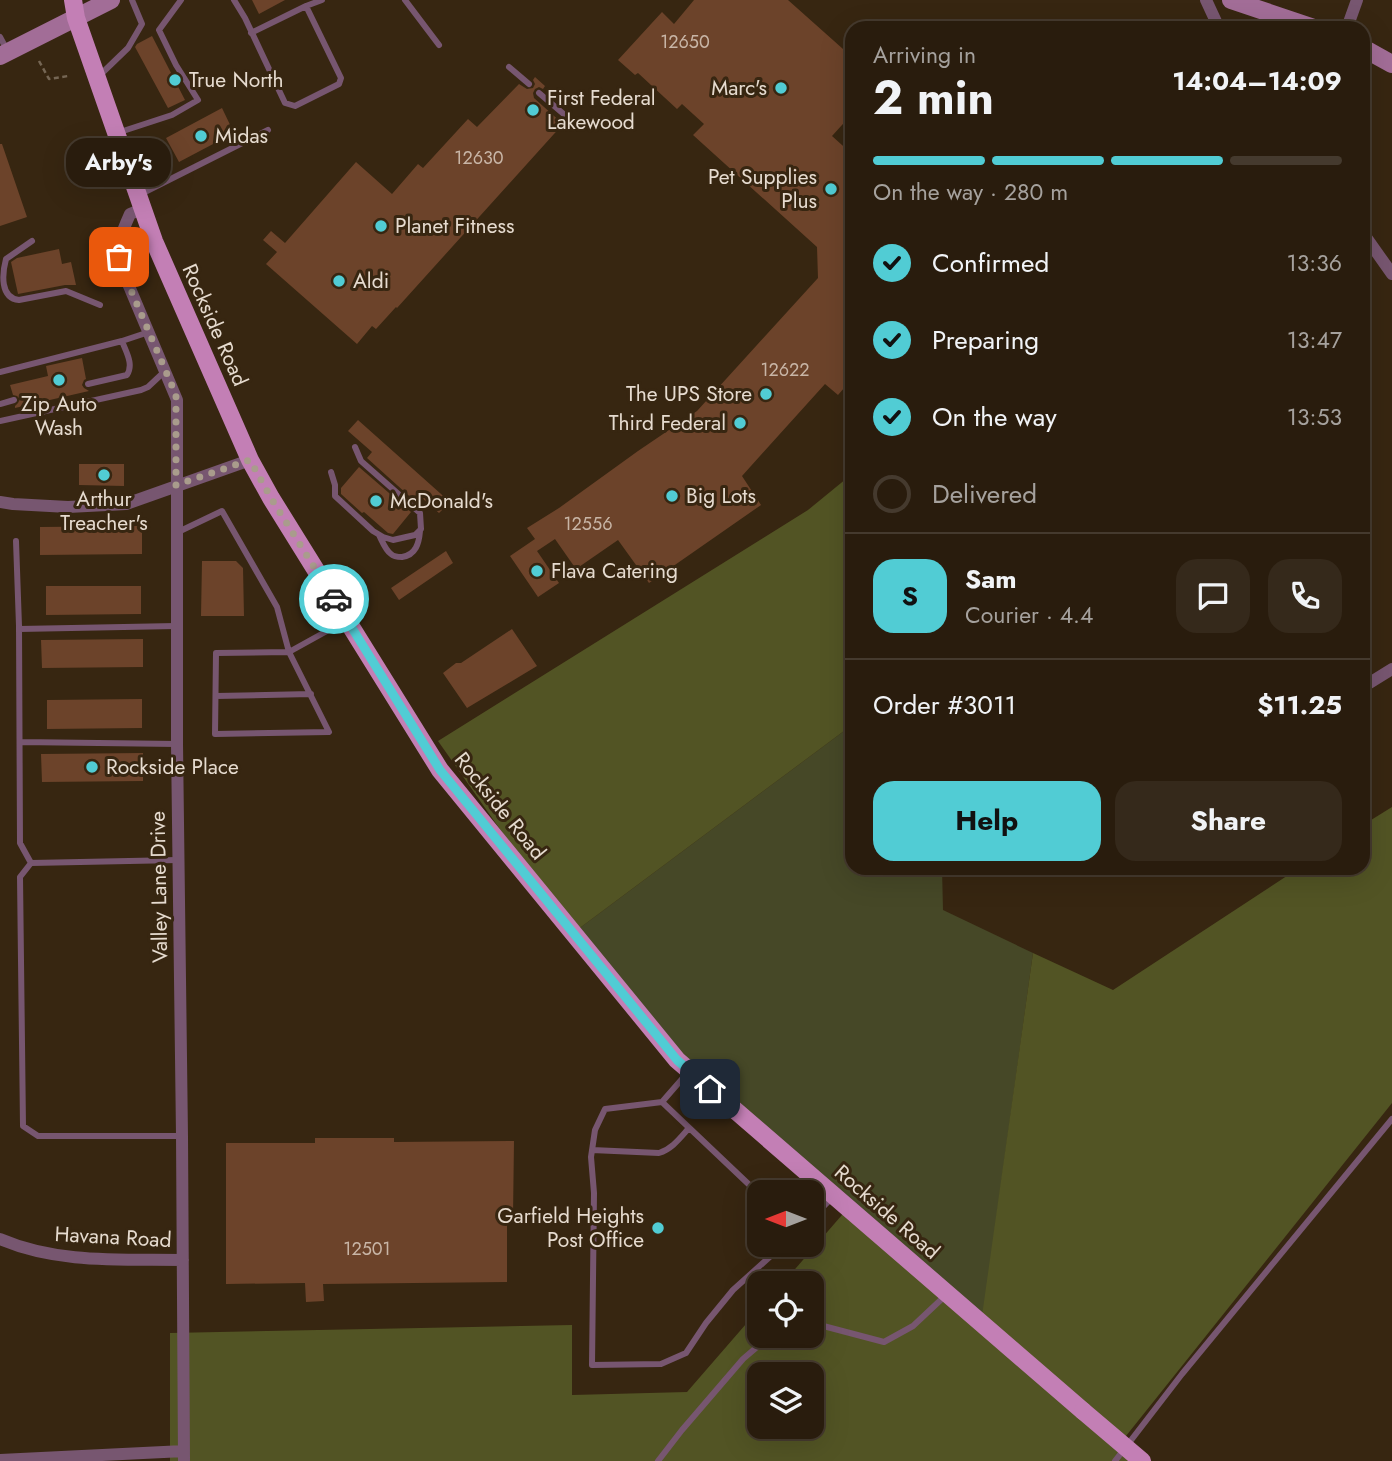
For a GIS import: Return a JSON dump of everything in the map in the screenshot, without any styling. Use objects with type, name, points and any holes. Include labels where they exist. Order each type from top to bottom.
[{"type":"main road","name":"Rockside Road","points":[[74,9],[139,203],[250,460],[440,770],[677,1060],[1142,1461]]},
{"type":"street","points":[[3,48],[74,9],[111,0]]},
{"type":"street","points":[[1206,0],[1216,21]]},
{"type":"street","points":[[1231,0],[1293,21]]},
{"type":"street","points":[[1350,21],[1357,0]]},
{"type":"street","points":[[1370,52],[1392,64]]},
{"type":"street","name":"Valley Lane Drive","points":[[139,203],[130,214],[119,241],[121,267],[177,400],[176,626],[184,1456]]},
{"type":"street","points":[[1370,243],[1392,274]]},
{"type":"street","points":[[0,502],[68,507],[126,504],[250,460]]},
{"type":"street","points":[[1370,683],[1392,669]]},
{"type":"street","name":"Havana Road","points":[[0,1239],[21,1248],[72,1258],[183,1260]]},
{"type":"street","points":[[0,1460],[184,1456]]},
{"type":"lane","points":[[96,78],[128,48],[142,24],[132,0]]},
{"type":"lane","points":[[115,134],[172,115],[198,100],[176,65],[159,30],[181,0]]},
{"type":"lane","points":[[234,0],[285,103],[295,106],[340,84],[341,81],[306,6]]},
{"type":"lane","points":[[251,33],[322,0]]},
{"type":"lane","points":[[405,0],[439,45]]},
{"type":"lane","points":[[509,67],[529,84]]},
{"type":"lane","points":[[539,93],[573,122]]},
{"type":"lane","points":[[139,203],[268,130]]},
{"type":"lane","points":[[32,241],[6,259],[3,288],[8,297],[19,300],[66,291],[100,305]]},
{"type":"lane","points":[[0,372],[149,332]]},
{"type":"lane","points":[[88,384],[127,375],[130,371],[129,359],[121,341]]},
{"type":"lane","points":[[0,421],[141,390],[165,371]]},
{"type":"lane","points":[[0,404],[14,400]]},
{"type":"lane","points":[[331,472],[335,496],[377,534],[390,554],[405,557],[413,553],[419,543],[419,513],[361,461],[355,447]]},
{"type":"lane","points":[[176,534],[222,511],[277,607],[289,652],[330,732],[215,734],[216,653],[289,652],[347,620]]},
{"type":"lane","points":[[377,534],[393,540],[415,535],[421,529]]},
{"type":"lane","points":[[16,541],[20,843],[31,863]]},
{"type":"lane","points":[[19,629],[176,626]]},
{"type":"lane","points":[[216,695],[311,694]]},
{"type":"lane","points":[[20,742],[177,744]]},
{"type":"lane","points":[[31,863],[178,860]]},
{"type":"lane","points":[[31,863],[20,877],[23,1126],[38,1136],[182,1136]]},
{"type":"lane","points":[[690,1071],[662,1102],[605,1109],[595,1130],[591,1157],[592,1365],[661,1364],[686,1353],[733,1290],[770,1257]]},
{"type":"lane","points":[[662,1102],[747,1183]]},
{"type":"lane","points":[[1115,1461],[1182,1374],[1392,1119]]},
{"type":"lane","points":[[592,1150],[659,1153],[676,1143],[689,1128]]},
{"type":"lane","points":[[824,1205],[834,1195]]},
{"type":"lane","points":[[824,1326],[884,1342],[913,1326],[947,1293]]},
{"type":"lane","points":[[658,1461],[743,1359],[756,1348]]},
{"type":"path","points":[[40,61],[50,79],[68,76]]},
{"type":"green space","points":[[845,480],[845,730],[573,933],[438,741],[808,510]]},
{"type":"green space","points":[[845,730],[845,875],[942,875],[943,910],[1033,953],[982,1323],[824,1187],[824,1180],[816,1180],[677,1060],[573,933]]},
{"type":"green space","points":[[1392,807],[1392,1103],[1122,1441],[1136,1461],[170,1461],[170,1333],[572,1325],[572,1395],[687,1392],[747,1323],[747,1348],[824,1348],[824,1271],[793,1271],[806,1257],[824,1257],[824,1236],[848,1208],[981,1323],[1033,953],[1113,990],[1288,875],[1370,875],[1370,821]]},
{"type":"building","points":[[252,0],[285,0],[259,14]]},
{"type":"building","points":[[694,0],[788,0],[845,51],[845,122],[832,136],[845,148],[845,387],[838,395],[825,384],[742,476],[761,505],[649,583],[618,540],[576,569],[555,539],[537,551],[559,583],[538,597],[510,556],[535,539],[527,528],[697,411],[818,278],[817,247],[693,135],[704,124],[682,104],[677,109],[638,73],[635,75],[618,60],[662,12],[674,24]]},
{"type":"building","points":[[152,36],[185,100],[168,108],[135,47]]},
{"type":"building","points":[[535,77],[545,86],[543,89],[535,89],[534,98],[563,124],[397,308],[376,329],[372,326],[357,344],[266,264],[277,252],[263,240],[271,231],[285,243],[356,162],[392,194],[418,164],[423,168],[468,119],[477,127],[519,84],[527,89],[533,88]]},
{"type":"building","points":[[222,108],[234,133],[179,162],[166,138]]},
{"type":"building","points":[[0,144],[27,217],[0,226]]},
{"type":"building","points":[[59,249],[62,264],[71,262],[76,285],[18,294],[11,262],[17,258]]},
{"type":"building","name":"Zip Auto Wash","points":[[82,358],[86,379],[82,385],[89,391],[15,408],[20,399],[13,395],[10,385],[48,376],[46,366]]},
{"type":"building","points":[[358,420],[450,502],[439,513],[422,498],[418,504],[367,458],[372,452],[348,431]]},
{"type":"building","points":[[79,464],[124,464],[124,486],[79,485]]},
{"type":"building","points":[[359,467],[411,512],[393,534],[362,513],[341,494],[341,488]]},
{"type":"building","points":[[142,526],[142,554],[40,555],[40,527]]},
{"type":"building","points":[[446,551],[453,563],[399,600],[391,588]]},
{"type":"building","points":[[202,561],[236,561],[243,568],[244,616],[201,616]]},
{"type":"building","points":[[46,586],[141,586],[141,614],[46,615]]},
{"type":"building","points":[[512,629],[537,666],[467,708],[443,673]]},
{"type":"building","points":[[143,639],[143,667],[42,668],[41,640]]},
{"type":"building","name":"Rockside Place","points":[[142,699],[142,728],[47,729],[47,700]]},
{"type":"building","name":"Rockside Place","points":[[143,753],[143,781],[42,782],[41,754]]},
{"type":"building","points":[[315,1138],[394,1138],[394,1142],[514,1141],[513,1216],[507,1216],[507,1282],[323,1284],[324,1301],[306,1302],[305,1283],[226,1284],[226,1143],[315,1143]]},
{"type":"way so far","points":[[119,257],[176,395],[176,485],[250,460],[334,599]]},
{"type":"place","name":"True North","points":[[175,80]]},
{"type":"place","name":"Marc's","points":[[781,88]]},
{"type":"place","name":"First Federal Lakewood","points":[[533,110]]},
{"type":"place","name":"Midas","points":[[201,136]]},
{"type":"place","name":"Pet Supplies Plus","points":[[831,189]]},
{"type":"place","name":"Planet Fitness","points":[[381,226]]},
{"type":"place","name":"Arby's","points":[[119,257]]},
{"type":"place","name":"Aldi","points":[[339,281]]},
{"type":"place","name":"Zip Auto Wash","points":[[59,380]]},
{"type":"place","name":"The UPS Store","points":[[766,394]]},
{"type":"place","name":"Third Federal","points":[[740,423]]},
{"type":"place","name":"Arthur Treacher's","points":[[104,475]]},
{"type":"place","name":"Big Lots","points":[[672,496]]},
{"type":"place","name":"McDonald's","points":[[376,501]]},
{"type":"place","name":"Flava Catering","points":[[537,571]]},
{"type":"place","name":"Rockside Place","points":[[92,767]]},
{"type":"place","name":"Garfield Heights Post Office","points":[[658,1228]]},
{"type":"route","points":[[334,599],[440,770],[677,1060],[710,1089]]}]
